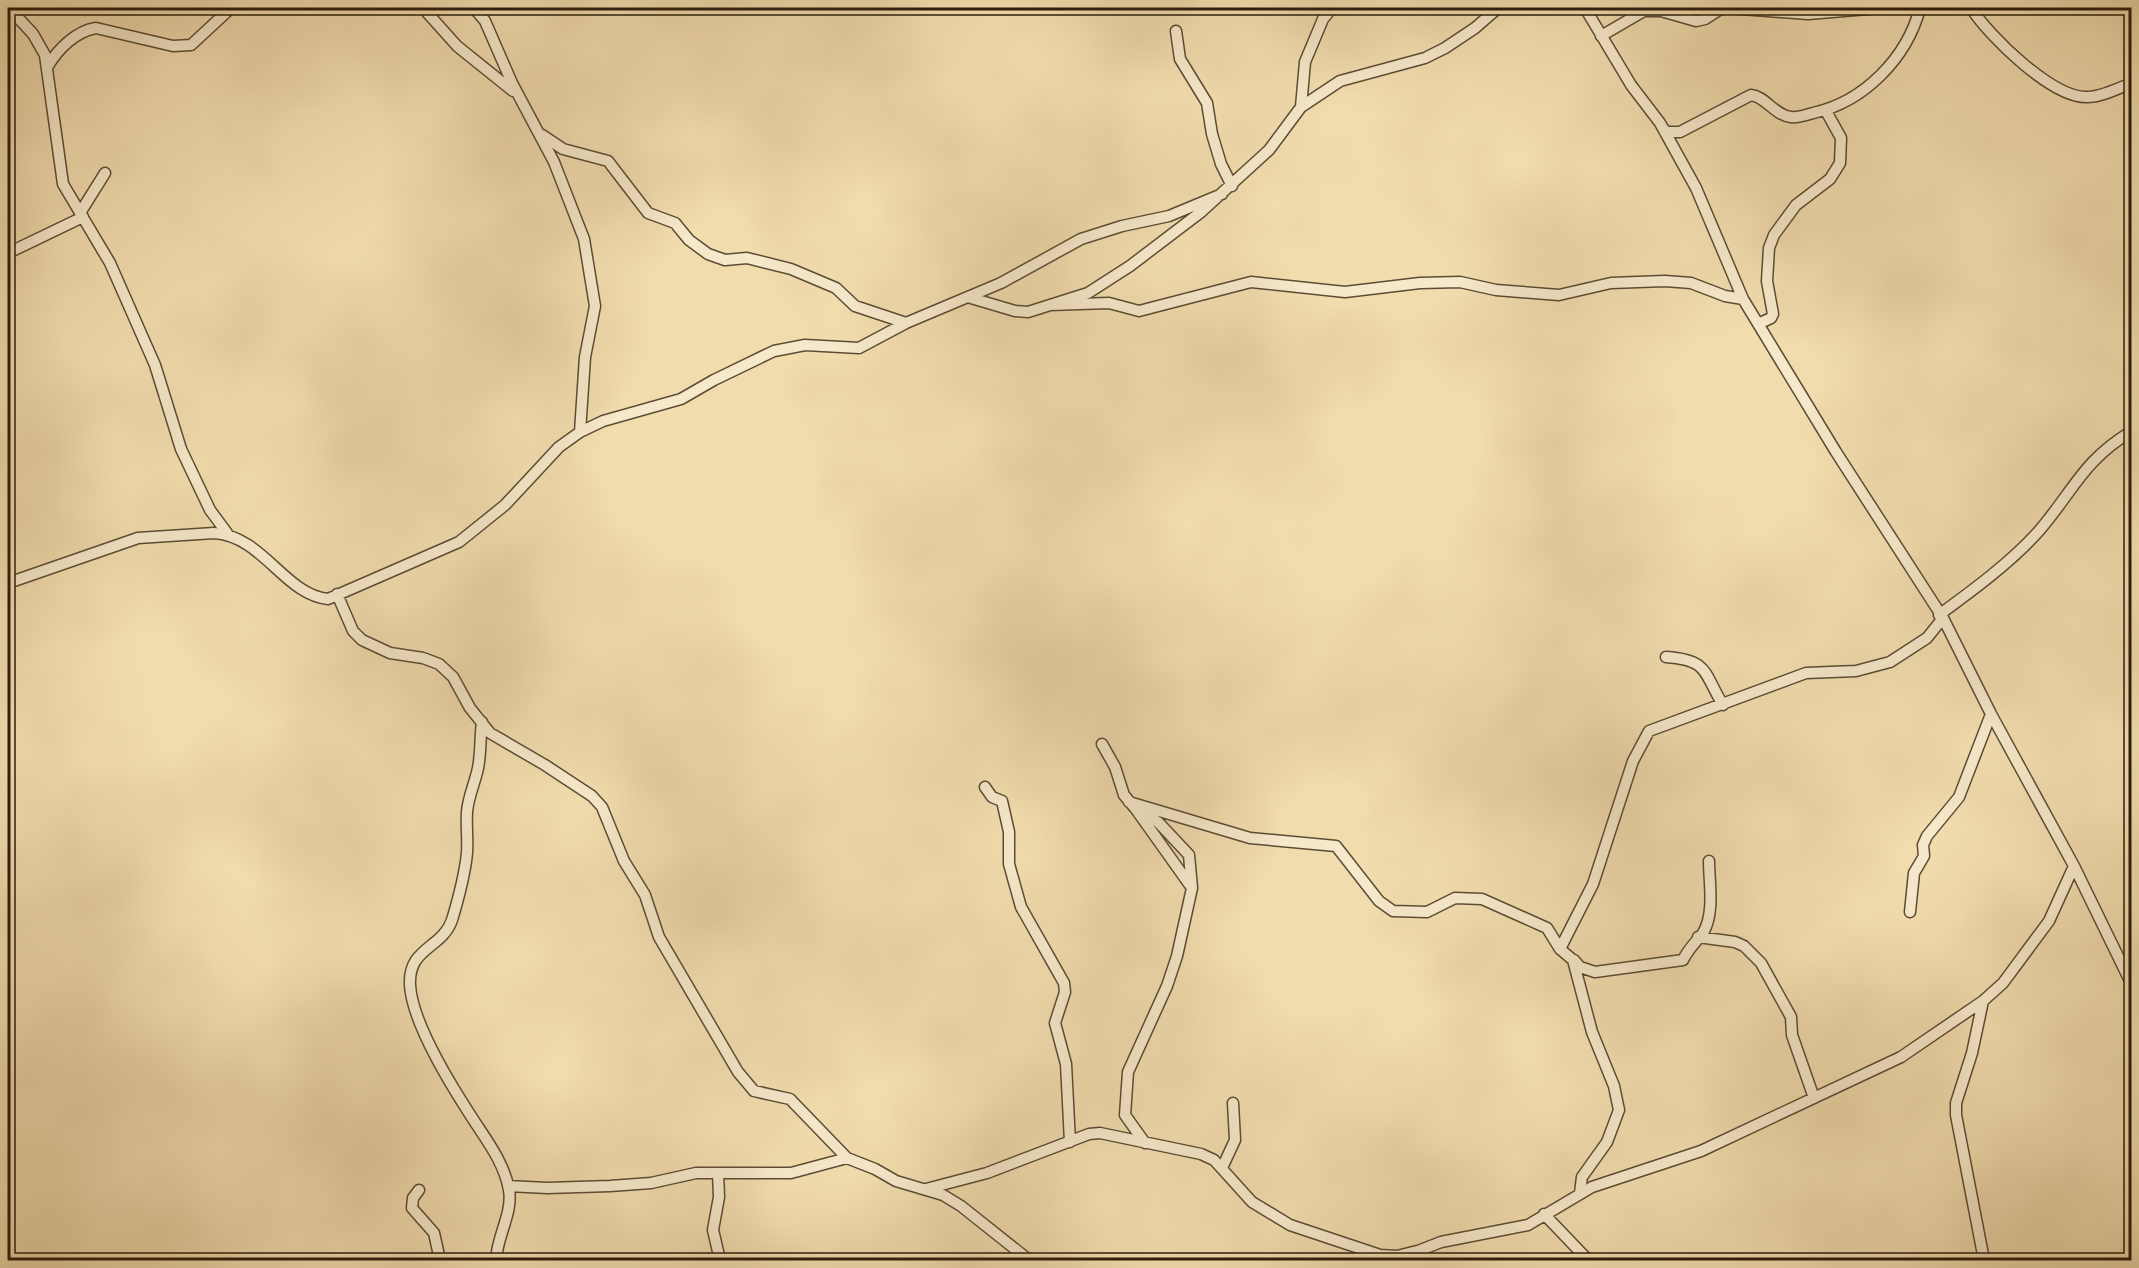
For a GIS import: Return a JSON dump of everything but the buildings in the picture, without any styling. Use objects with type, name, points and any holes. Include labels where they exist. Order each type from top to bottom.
[{"type":"street","points":[[9,8],[33,34],[48,66],[63,184],[110,263],[143,334],[163,386],[173,429],[199,490],[227,533]]},
{"type":"street","points":[[48,66],[74,37],[88,29],[96,28],[173,46],[191,45],[231,8]]},
{"type":"street","points":[[423,8],[457,46],[518,96]]},
{"type":"street","points":[[474,8],[485,21],[518,96],[540,132],[576,215],[594,290],[595,306],[585,357],[580,432]]},
{"type":"street","points":[[1301,107],[1305,63],[1323,19],[1332,8]]},
{"type":"street","points":[[970,298],[1021,312],[1088,292],[1131,266],[1232,186],[1283,134],[1301,107],[1340,81],[1425,58],[1445,48],[1475,28],[1498,8]]},
{"type":"street","points":[[1586,8],[1631,85],[1666,132],[1680,132],[1751,95],[1759,97],[1771,109],[1787,117],[1826,111],[1844,104],[1879,77],[1899,54],[1912,32],[1920,8]]},
{"type":"street","points":[[1601,36],[1644,12],[1661,11],[1696,21],[1722,8]]},
{"type":"street","points":[[1728,8],[1808,14],[1880,8]]},
{"type":"street","points":[[1971,8],[2018,62],[2067,91],[2084,97],[2097,96],[2132,82]]},
{"type":"street","points":[[1176,31],[1180,59],[1207,103],[1221,164],[1232,186]]},
{"type":"street","points":[[1758,324],[1771,318],[1773,314],[1767,267],[1769,248],[1774,235],[1796,205],[1830,180],[1840,163],[1842,138],[1826,111]]},
{"type":"street","points":[[1660,123],[1696,188],[1743,299],[1836,452],[1908,560],[1941,616],[1990,714],[2074,866],[2132,985]]},
{"type":"street","points":[[540,132],[564,149],[608,161],[648,213],[677,224],[688,240],[708,254],[725,260],[747,258],[791,269],[836,288],[855,306],[906,323]]},
{"type":"street","points":[[8,253],[81,215],[105,173]]},
{"type":"street","points":[[8,584],[138,538],[170,537],[189,533],[227,533],[252,546],[313,595],[328,599],[459,542],[506,506],[559,447],[580,432],[634,411],[664,406],[681,399],[723,375],[774,351],[805,345],[859,348],[906,323],[970,298],[1081,239],[1122,226],[1169,216],[1222,194]]},
{"type":"street","points":[[1050,305],[1109,303],[1139,311],[1251,282],[1346,292],[1460,282],[1497,290],[1559,295],[1611,283],[1665,281],[1691,283],[1725,296],[1743,299]]},
{"type":"street","points":[[1560,949],[1593,884],[1633,761],[1646,734],[1806,674],[1856,671],[1890,662],[1927,638],[1941,616],[2021,549],[2040,530],[2091,461],[2132,431]]},
{"type":"street","points":[[337,594],[353,631],[362,640],[384,651],[439,664],[453,677],[482,722],[499,740],[545,765],[592,796],[602,807],[624,861],[645,895],[659,937],[705,1011],[738,1072],[754,1091],[790,1099],[847,1158],[875,1169],[896,1182],[926,1189],[961,1206],[1029,1260]]},
{"type":"street","points":[[1666,657],[1686,658],[1699,663],[1723,705]]},
{"type":"street","points":[[1910,912],[1914,873],[1924,856],[1923,845],[1927,836],[1959,797],[1990,714]]},
{"type":"street","points":[[482,722],[478,767],[467,813],[467,852],[457,903],[450,924],[442,936],[417,956],[410,985],[414,1006],[428,1039],[446,1075],[490,1146],[508,1186],[510,1203],[497,1248],[496,1260]]},
{"type":"street","points":[[1102,744],[1115,767],[1124,795],[1192,888]]},
{"type":"street","points":[[985,787],[992,797],[1002,801],[1005,810],[1009,832],[1009,864],[1021,907],[1064,983],[1065,992],[1054,1023],[1066,1064],[1070,1142]]},
{"type":"street","points":[[1132,804],[1251,838],[1336,846],[1379,901],[1393,911],[1427,912],[1455,898],[1482,899],[1546,928],[1560,949],[1580,967],[1595,972],[1682,960],[1707,921],[1710,900],[1709,861]]},
{"type":"street","points":[[1132,804],[1158,822],[1189,855],[1192,888],[1167,986],[1128,1072],[1125,1115],[1145,1143]]},
{"type":"street","points":[[926,1189],[987,1173],[1089,1134],[1100,1133],[1201,1154],[1214,1160],[1252,1202],[1290,1225],[1380,1255],[1396,1256],[1441,1242],[1516,1228],[1611,1179],[1701,1151],[1901,1057],[1983,1001],[2003,982],[2049,921],[2074,866]]},
{"type":"street","points":[[1698,937],[1735,942],[1744,946],[1761,963],[1788,1011],[1792,1035],[1815,1098]]},
{"type":"street","points":[[1573,960],[1592,1032],[1614,1086],[1619,1110],[1607,1142],[1582,1177],[1580,1193]]},
{"type":"street","points":[[1983,1001],[1972,1053],[1956,1103],[1956,1115],[1983,1260]]},
{"type":"street","points":[[1222,1168],[1235,1140],[1233,1103]]},
{"type":"street","points":[[508,1186],[547,1188],[610,1186],[651,1183],[681,1174],[791,1173],[847,1158]]},
{"type":"street","points":[[718,1173],[719,1197],[713,1230],[720,1260]]},
{"type":"street","points":[[419,1190],[413,1198],[412,1208],[434,1233],[440,1260]]},
{"type":"street","points":[[1544,1214],[1588,1260]]},
{"type":"street","points":[[1408,1260],[1418,1251]]}]
